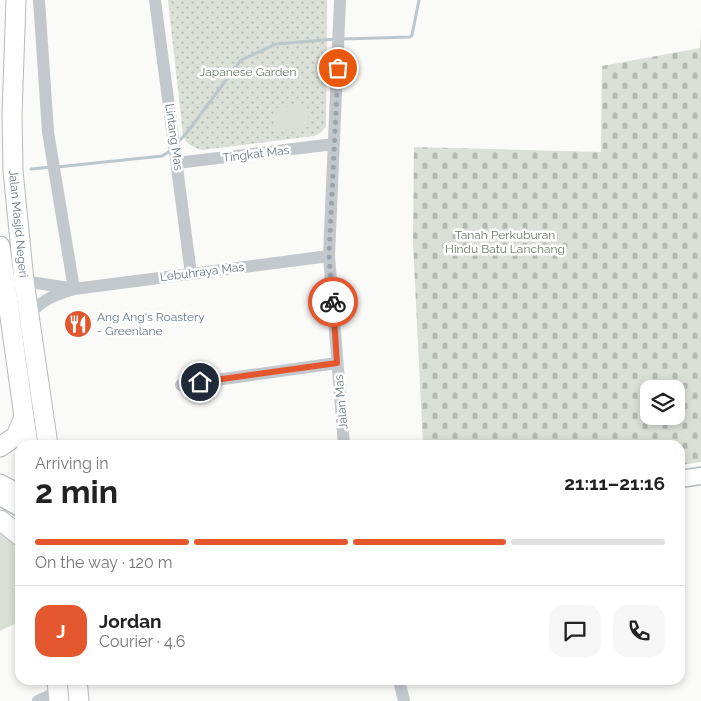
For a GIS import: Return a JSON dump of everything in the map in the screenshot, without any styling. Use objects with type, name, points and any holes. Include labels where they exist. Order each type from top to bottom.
[{"type":"highway","name":"Jalan Masjid Negeri","points":[[16,0],[12,114],[13,171],[24,281],[47,440]]},
{"type":"highway","name":"Jalan Masjid Negeri","points":[[0,246],[27,440]]},
{"type":"highway","points":[[0,446],[16,436],[24,417]]},
{"type":"highway","points":[[0,484],[15,492]]},
{"type":"highway","points":[[0,520],[15,532]]},
{"type":"highway","points":[[77,685],[79,701]]},
{"type":"main road","points":[[685,479],[701,476]]},
{"type":"main road","points":[[0,497],[15,505]]},
{"type":"street","points":[[39,0],[48,132],[74,289]]},
{"type":"street","name":"Lintang Mas","points":[[156,0],[191,274]]},
{"type":"street","name":"Jalan Mas","points":[[340,0],[329,256],[344,440]]},
{"type":"street","name":"Tingkat Mas","points":[[178,164],[334,144]]},
{"type":"street","name":"Lebuhraya Mas","points":[[29,314],[49,298],[74,289],[329,256]]},
{"type":"street","name":"Lebuhraya Mas","points":[[24,281],[74,289]]},
{"type":"street","points":[[181,385],[337,363]]},
{"type":"street","points":[[400,685],[404,701]]},
{"type":"street","points":[[38,701],[58,691]]},
{"type":"green space","name":"Japanese Garden","points":[[168,0],[327,0],[326,126],[324,129],[314,136],[202,150],[190,145],[183,135]]},
{"type":"green space","name":"Tanah Perkuburan Hindu Batu Lanchang","points":[[701,30],[701,462],[685,464],[685,440],[423,440],[413,242],[414,147],[601,152],[602,66],[700,48]]},
{"type":"green space","points":[[307,105],[309,127],[276,131],[273,108]]},
{"type":"green space","points":[[0,533],[15,546],[15,624],[0,631]]},
{"type":"waterway","points":[[342,39],[410,37],[419,0]]},
{"type":"waterway","points":[[177,143],[186,134],[241,60],[276,44],[336,39]]},
{"type":"waterway","points":[[57,167],[162,156],[171,150]]},
{"type":"waterway","points":[[31,169],[51,167]]},
{"type":"way so far","points":[[333,302],[329,256],[338,68]]},
{"type":"place","name":"Ang Ang's Roastery - Greenlane","points":[[78,324]]},
{"type":"route","points":[[200,382],[337,363],[333,302]]}]
